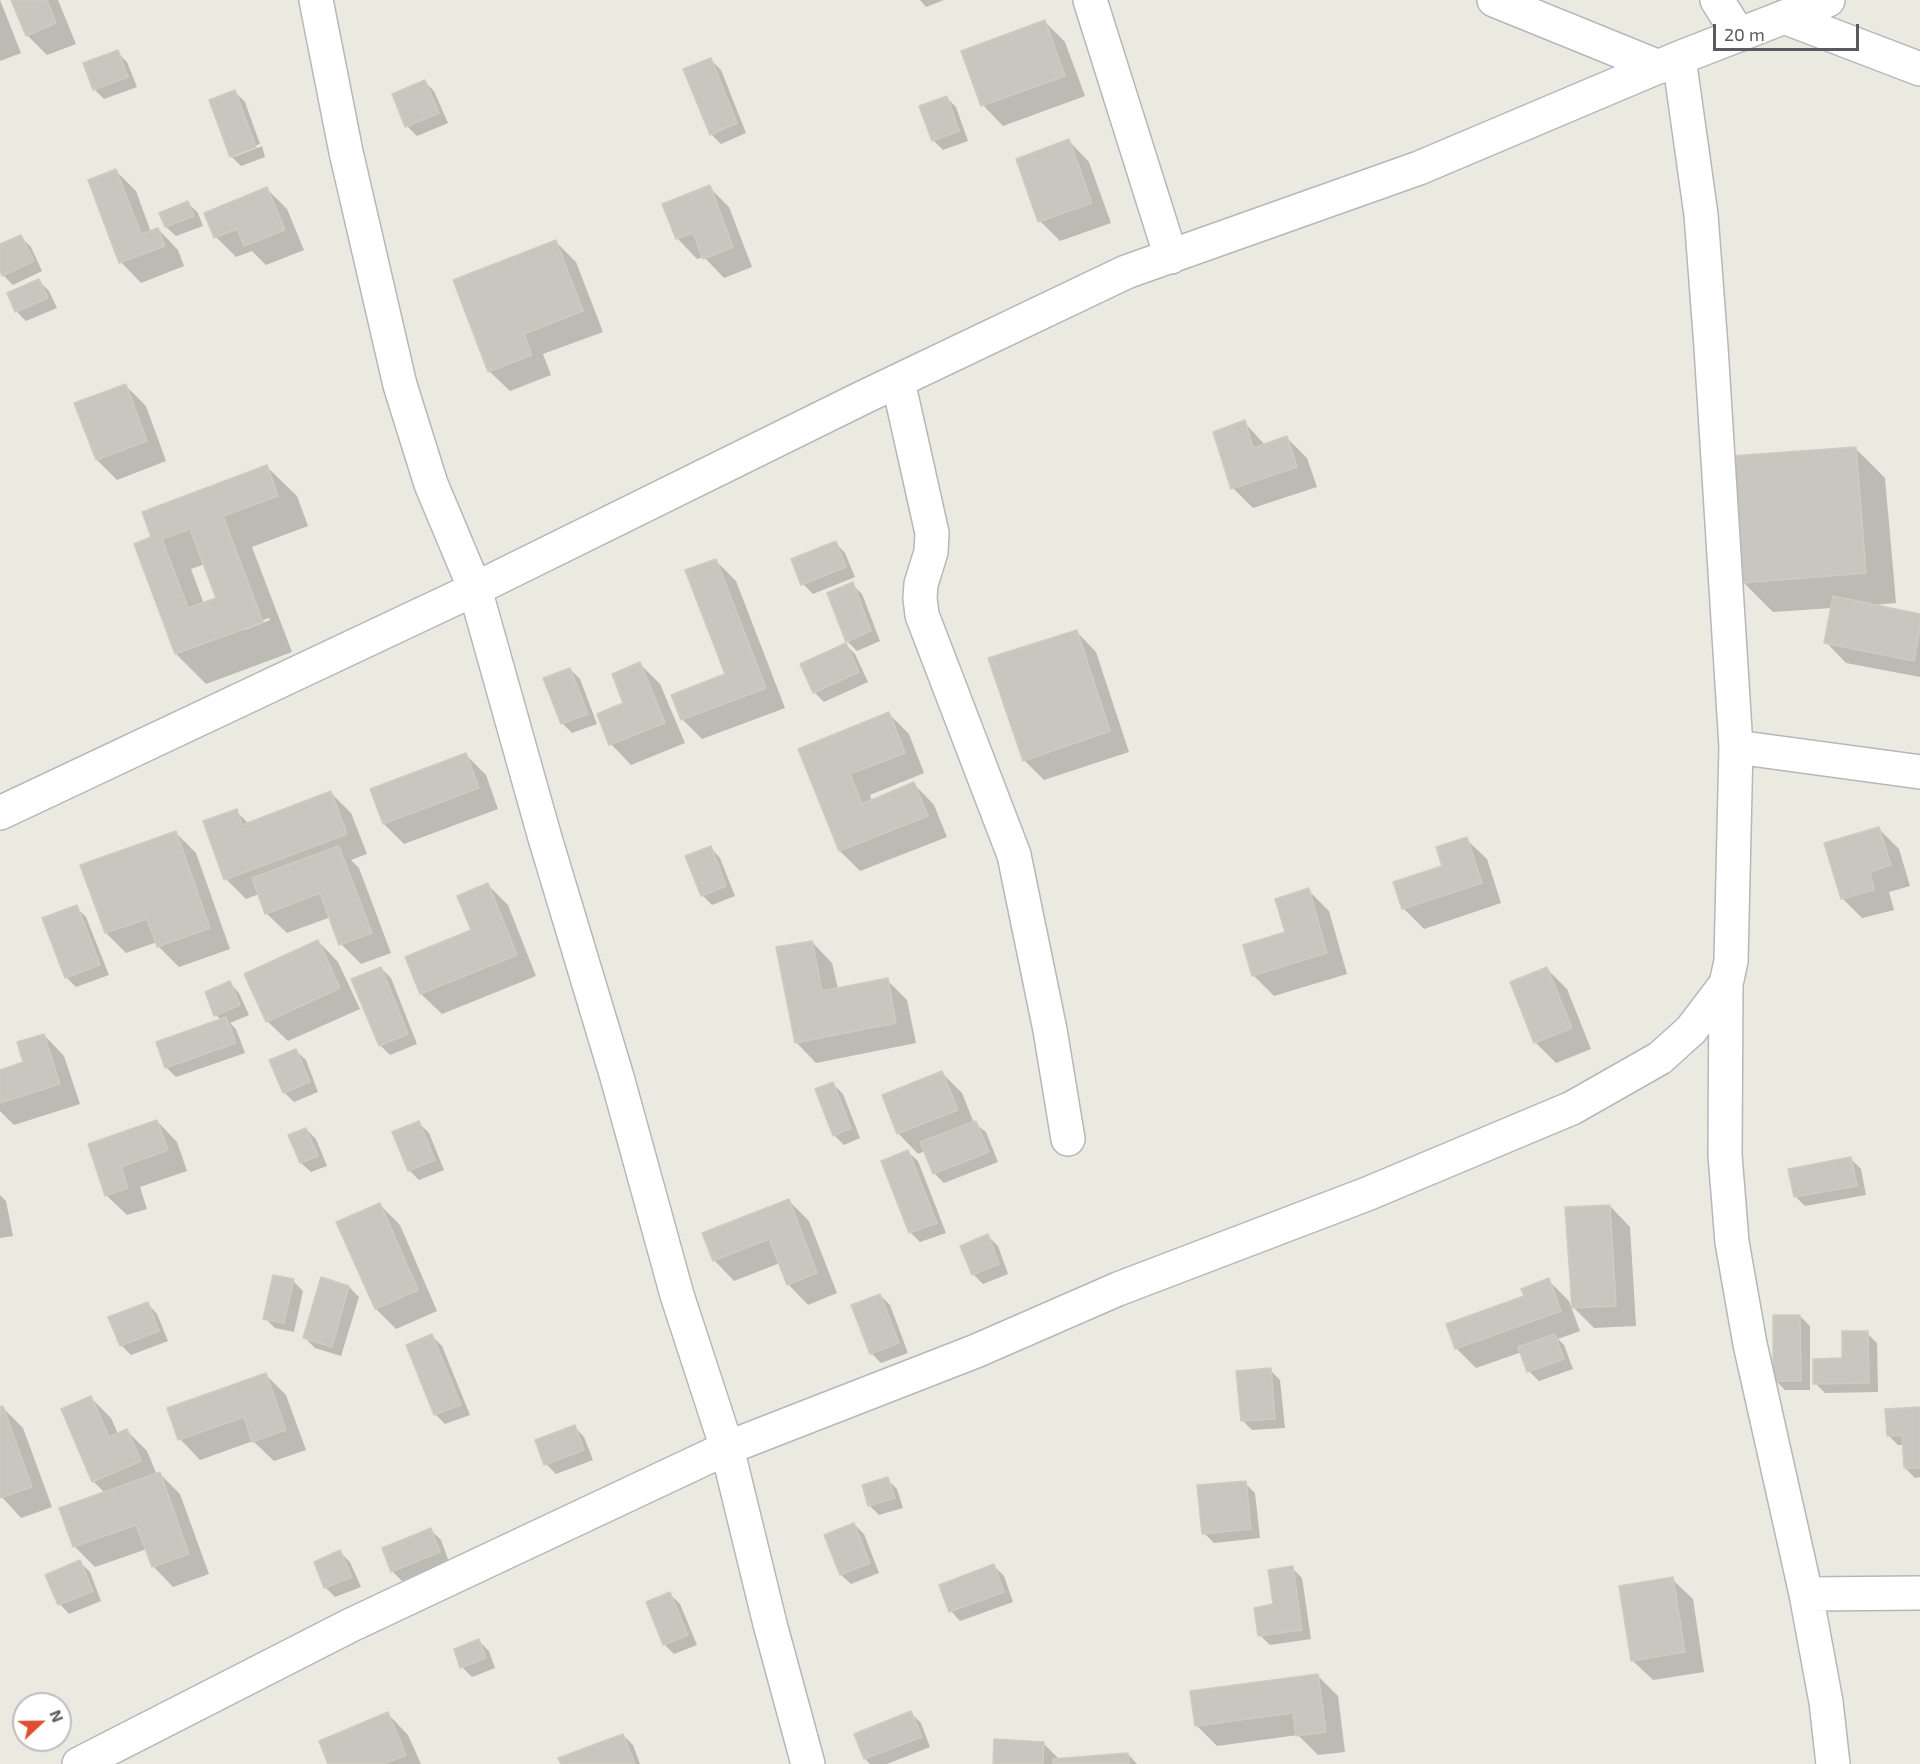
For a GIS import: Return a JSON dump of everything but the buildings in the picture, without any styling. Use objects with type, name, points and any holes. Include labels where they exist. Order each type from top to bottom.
[{"type":"street","points":[[316,0],[346,152],[399,385],[431,484],[475,589],[549,850],[617,1077],[677,1296],[727,1448],[770,1624],[808,1764]]},
{"type":"street","points":[[1089,0],[1171,256]]},
{"type":"street","points":[[1494,0],[1669,63]]},
{"type":"street","points":[[1717,0],[1739,35]]},
{"type":"street","points":[[0,813],[475,589],[898,381],[1126,272],[1419,168],[1669,63],[1828,0]]},
{"type":"street","points":[[1784,17],[1920,69]]},
{"type":"street","points":[[1669,63],[1701,215],[1736,747],[1731,961],[1726,984],[1725,1155],[1732,1242],[1750,1344],[1806,1594],[1826,1702],[1833,1764]]},
{"type":"street","points":[[898,381],[932,533],[931,552],[921,584],[922,615],[1014,855],[1050,1030],[1068,1138]]},
{"type":"street","points":[[1736,747],[1920,772]]},
{"type":"street","points":[[79,1764],[351,1625],[727,1448],[976,1351],[1118,1289],[1367,1194],[1572,1108],[1660,1058],[1690,1030],[1726,984]]},
{"type":"street","points":[[1806,1594],[1920,1593]]}]
